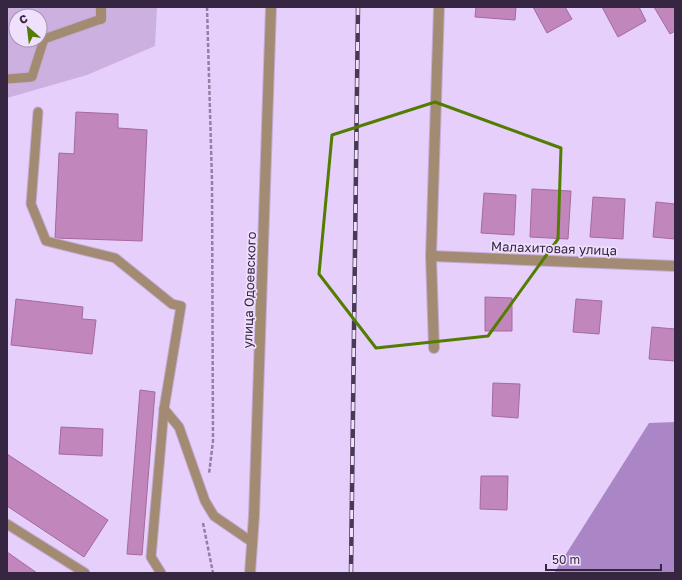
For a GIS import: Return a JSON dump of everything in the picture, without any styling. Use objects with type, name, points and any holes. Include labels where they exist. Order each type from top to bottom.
[{"type":"street","points":[[100,19],[101,7]]},
{"type":"street","name":"улица Одоевского","points":[[250,573],[271,7]]},
{"type":"street","points":[[434,348],[431,256],[439,7]]},
{"type":"street","name":"Малахитовая улица","points":[[431,256],[675,266]]},
{"type":"lane","points":[[7,79],[32,77],[44,40],[100,19]]},
{"type":"lane","points":[[38,112],[31,204],[46,241],[115,258],[172,304],[181,306],[164,409],[151,557],[161,573]]},
{"type":"lane","points":[[164,409],[180,427],[205,501],[214,516],[252,542]]},
{"type":"lane","points":[[7,524],[85,573]]},
{"type":"path","points":[[207,7],[212,180],[213,441],[202,518],[213,573]]},
{"type":"highlighted area","points":[[435,102],[561,148],[558,239],[488,336],[376,348],[319,274],[332,135]]},
{"type":"shaded area","points":[[7,7],[157,7],[155,46],[87,75],[7,98]]},
{"type":"shaded area","points":[[675,422],[675,573],[554,573],[649,423]]},
{"type":"building","points":[[476,7],[516,7],[515,20],[475,17]]},
{"type":"building","points":[[533,7],[565,7],[572,19],[547,33]]},
{"type":"building","points":[[602,7],[639,7],[646,21],[618,37]]},
{"type":"building","points":[[654,7],[675,7],[675,31],[670,34]]},
{"type":"building","points":[[76,112],[118,114],[118,128],[147,130],[142,241],[55,238],[59,153],[74,154]]},
{"type":"building","points":[[532,189],[571,191],[568,239],[530,237]]},
{"type":"building","points":[[484,193],[516,195],[514,235],[481,233]]},
{"type":"building","points":[[593,197],[625,199],[623,239],[590,237]]},
{"type":"building","points":[[656,202],[675,204],[675,239],[653,237]]},
{"type":"building","points":[[485,297],[512,298],[512,331],[485,331]]},
{"type":"building","points":[[16,299],[83,307],[82,319],[96,320],[92,354],[11,345]]},
{"type":"building","points":[[576,299],[602,301],[599,334],[573,332]]},
{"type":"building","points":[[652,327],[675,329],[675,361],[649,359]]},
{"type":"building","points":[[493,383],[520,384],[518,418],[492,416]]},
{"type":"building","points":[[140,390],[155,392],[142,555],[127,554]]},
{"type":"building","points":[[61,427],[103,429],[102,456],[59,454]]},
{"type":"building","points":[[7,454],[108,520],[84,557],[7,506]]},
{"type":"building","points":[[481,476],[508,476],[507,510],[480,509]]},
{"type":"building","points":[[7,552],[37,573],[7,573]]},
{"type":"railway","points":[[351,573],[358,7]]}]
